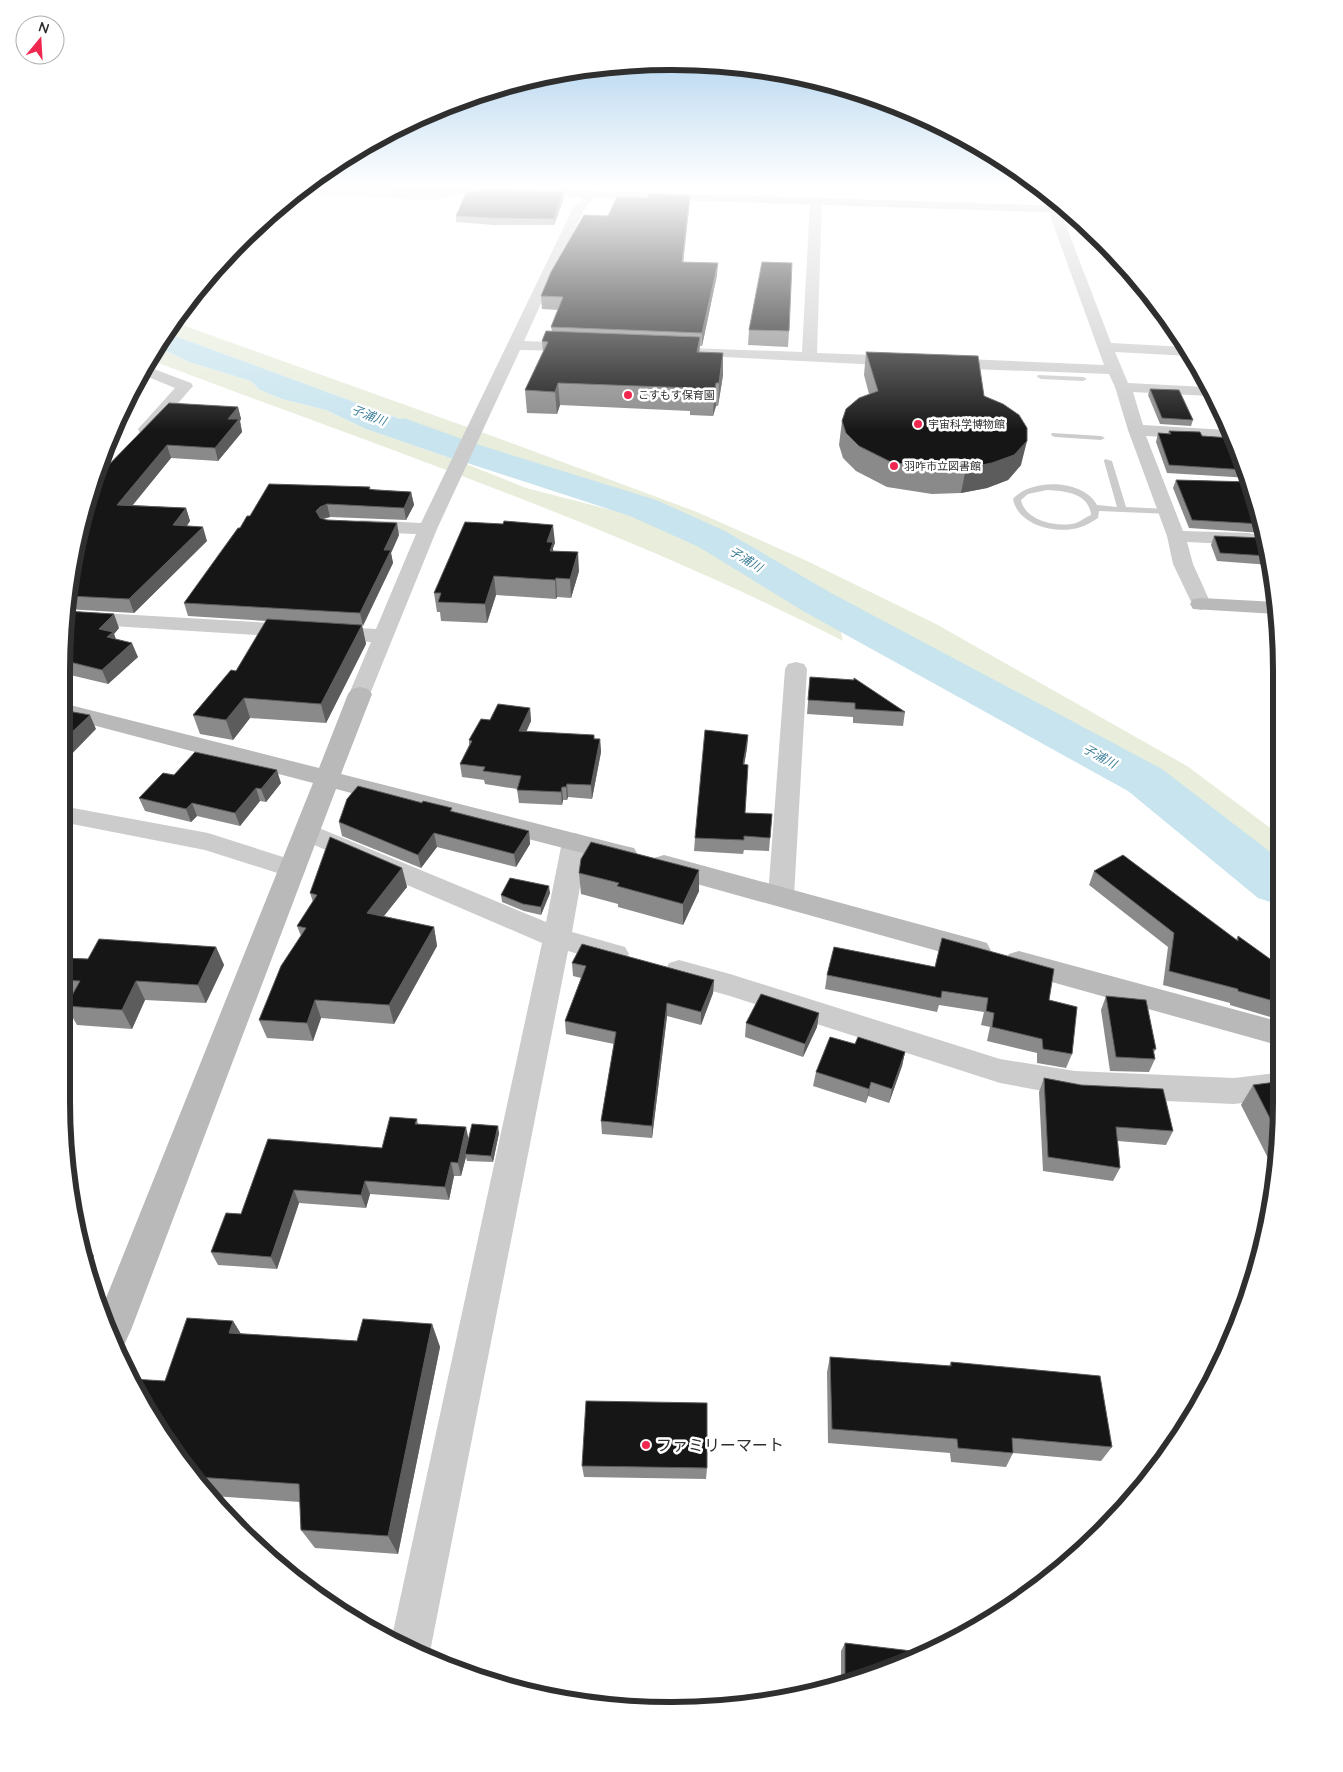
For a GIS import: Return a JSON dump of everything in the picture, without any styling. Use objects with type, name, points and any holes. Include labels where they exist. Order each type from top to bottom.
[{"type":"street","points":[[114,1325],[360,694],[428,529],[552,267]]},
{"type":"street","points":[[809,357],[813,267]]},
{"type":"street","points":[[1079,267],[1114,370],[1123,387],[1136,430],[1176,536],[1183,564],[1201,604],[1270,608]]},
{"type":"street","points":[[516,345],[594,348]]},
{"type":"street","points":[[1107,347],[1181,352]]},
{"type":"street","points":[[673,351],[1114,370]]},
{"type":"street","points":[[135,441],[185,386],[150,372]]},
{"type":"street","points":[[1123,387],[1204,392]]},
{"type":"street","points":[[1136,430],[1225,436]]},
{"type":"street","points":[[105,471],[123,455]]},
{"type":"street","points":[[1154,480],[1174,481]]},
{"type":"street","points":[[340,525],[428,529]]},
{"type":"street","points":[[1176,536],[1258,540]]},
{"type":"street","points":[[72,617],[384,636]]},
{"type":"street","points":[[780,896],[796,669]]},
{"type":"street","points":[[70,712],[780,896],[1273,1032]]},
{"type":"street","points":[[70,815],[208,842],[293,869]]},
{"type":"street","points":[[306,832],[557,938],[739,988],[1000,1070],[1074,1084],[1234,1091],[1273,1086]]},
{"type":"street","points":[[412,1643],[557,938],[575,842]]},
{"type":"lane","points":[[1041,377],[1083,379]]},
{"type":"lane","points":[[1055,435],[1101,438]]},
{"type":"lane","points":[[1108,462],[1122,509]]},
{"type":"lane","points":[[1035,488],[1060,488],[1083,496],[1092,502],[1096,508],[1096,516],[1089,522],[1075,526],[1054,526],[1025,516],[1016,506],[1016,500],[1019,495],[1035,488]]},
{"type":"lane","points":[[1096,508],[1166,512]]},
{"type":"green space","points":[[180,324],[495,437],[697,512],[807,561],[936,624],[1187,766],[1273,830],[1273,854],[1154,771],[1134,767],[1063,725],[1056,714],[816,593],[796,576],[779,569],[706,528],[611,491],[422,427],[172,335]]},
{"type":"green space","points":[[164,350],[189,362],[251,381],[260,390],[282,399],[326,410],[366,429],[456,460],[526,488],[623,513],[665,527],[704,544],[840,628],[843,641],[674,561],[588,525],[156,362]]},
{"type":"water","points":[[172,335],[465,441],[456,460],[366,429],[326,410],[282,399],[260,390],[251,381],[189,362],[164,350]]},
{"type":"building","points":[[554,267],[717,267],[702,333],[551,327],[563,297],[541,296]]},
{"type":"building","points":[[761,267],[792,267],[789,331],[749,330]]},
{"type":"building","points":[[546,331],[700,337],[697,352],[723,353],[719,383],[716,383],[714,394],[691,393],[692,388],[558,383],[555,392],[525,390],[548,342],[542,341]]},
{"type":"building","points":[[866,352],[978,356],[984,396],[1003,404],[1019,415],[1027,428],[1027,441],[1014,455],[992,463],[966,468],[936,469],[891,462],[859,446],[846,433],[842,421],[846,409],[859,398],[878,391]]},
{"type":"building","points":[[1150,389],[1179,390],[1193,420],[1162,418]]},
{"type":"building","points":[[169,403],[238,407],[228,419],[239,419],[215,448],[167,445],[117,505],[186,508],[173,525],[203,527],[129,599],[75,596],[90,516],[106,468]]},
{"type":"building","points":[[1169,431],[1200,432],[1202,436],[1225,438],[1238,469],[1169,465],[1158,433],[1171,434]]},
{"type":"building","points":[[1176,480],[1242,482],[1255,524],[1192,520]]},
{"type":"building","points":[[269,484],[370,487],[369,489],[375,490],[411,492],[404,508],[327,504],[316,511],[320,518],[327,520],[397,523],[384,550],[391,550],[360,613],[184,603],[247,516],[250,516]]},
{"type":"building","points":[[504,521],[553,525],[547,542],[553,542],[550,551],[578,552],[570,579],[556,578],[555,580],[494,576],[485,604],[438,602],[441,593],[434,593],[465,522],[503,524]]},
{"type":"building","points":[[1214,536],[1258,538],[1261,556],[1220,553]]},
{"type":"building","points":[[73,611],[114,614],[99,629],[113,632],[107,637],[132,643],[102,670],[70,662]]},
{"type":"building","points":[[267,619],[362,625],[321,704],[244,698],[226,720],[193,715],[231,670],[236,671]]},
{"type":"building","points":[[810,677],[854,680],[854,678],[905,712],[855,709],[855,703],[808,700]]},
{"type":"building","points":[[498,704],[530,708],[519,731],[594,735],[594,739],[600,739],[591,785],[567,784],[566,787],[562,787],[561,792],[517,790],[521,776],[483,771],[485,767],[460,764],[472,741],[469,740],[481,719],[490,720]]},
{"type":"building","points":[[70,711],[90,715],[70,734]]},
{"type":"building","points":[[705,730],[748,735],[743,764],[748,765],[745,813],[772,814],[770,838],[744,836],[744,840],[695,838]]},
{"type":"building","points":[[195,752],[277,770],[261,789],[256,788],[235,813],[192,803],[186,809],[139,798],[163,773],[174,775]]},
{"type":"building","points":[[358,786],[422,803],[423,801],[452,808],[450,811],[529,831],[514,854],[434,833],[418,855],[339,822],[347,799]]},
{"type":"building","points":[[330,837],[402,868],[367,913],[434,927],[389,1005],[315,1000],[307,1023],[259,1020],[281,966],[306,928],[297,926],[317,895],[310,893]]},
{"type":"building","points":[[591,842],[699,870],[683,904],[617,886],[619,883],[579,873],[581,859]]},
{"type":"building","points":[[1123,855],[1238,941],[1238,936],[1273,961],[1273,1001],[1238,991],[1238,989],[1169,971],[1174,933],[1094,871]]},
{"type":"building","points":[[510,878],[549,886],[541,907],[523,904],[501,895]]},
{"type":"building","points":[[942,938],[1054,969],[1049,1000],[1077,1007],[1072,1054],[1043,1049],[1042,1039],[992,1027],[994,1013],[986,1011],[988,998],[942,991],[941,998],[827,975],[834,947],[935,967]]},
{"type":"building","points":[[99,939],[216,947],[198,985],[136,981],[122,1010],[70,1006],[70,999],[80,981],[70,980],[70,958],[88,959]]},
{"type":"building","points":[[582,944],[714,980],[701,1012],[667,1003],[652,1126],[601,1121],[616,1032],[565,1021],[586,966],[572,963]]},
{"type":"building","points":[[761,994],[819,1013],[805,1044],[746,1023]]},
{"type":"building","points":[[1106,996],[1146,1000],[1156,1049],[1153,1049],[1155,1059],[1116,1057]]},
{"type":"building","points":[[830,1037],[855,1044],[858,1037],[905,1052],[892,1089],[871,1082],[869,1089],[816,1072]]},
{"type":"building","points":[[1044,1078],[1081,1085],[1163,1089],[1173,1131],[1116,1127],[1120,1168],[1048,1157]]},
{"type":"building","points":[[1273,1082],[1272,1123],[1253,1085]]},
{"type":"building","points":[[390,1117],[417,1119],[415,1124],[466,1127],[458,1163],[451,1162],[445,1187],[365,1181],[361,1195],[294,1190],[271,1257],[211,1252],[226,1213],[241,1214],[268,1139],[382,1148]]},
{"type":"building","points":[[472,1124],[498,1126],[491,1156],[465,1154]]},
{"type":"building","points":[[187,1318],[233,1321],[229,1333],[357,1341],[363,1319],[432,1324],[388,1536],[301,1530],[299,1484],[203,1477],[171,1435],[139,1379],[165,1381]]},
{"type":"building","points":[[830,1357],[951,1366],[951,1362],[1100,1376],[1112,1447],[1012,1438],[1013,1453],[958,1448],[957,1439],[832,1429]]},
{"type":"building","name":"ファミリーマート","points":[[586,1401],[707,1403],[707,1468],[582,1466]]},
{"type":"building","points":[[845,1643],[913,1651],[865,1670],[845,1676]]},
{"type":"waterway","name":"子浦川","points":[[404,428],[461,450],[643,508],[712,539],[817,602],[1145,780],[1273,882]]},
{"type":"place","name":"こすもす保育園","points":[[628,395]]},
{"type":"place","name":"宇宙科学博物館","points":[[918,424]]},
{"type":"place","name":"羽咋市立図書館","points":[[894,466]]},
{"type":"place","name":"ファミリーマート","points":[[646,1445]]}]
